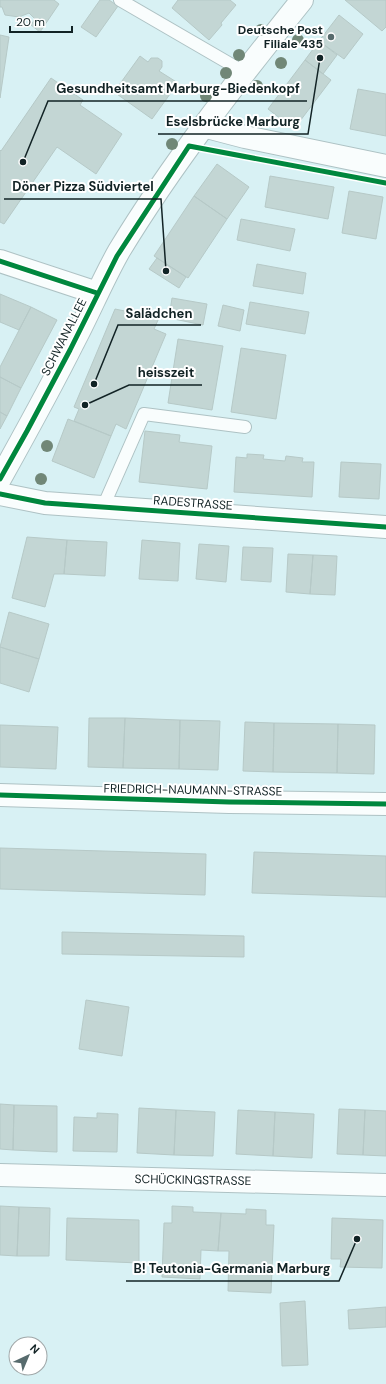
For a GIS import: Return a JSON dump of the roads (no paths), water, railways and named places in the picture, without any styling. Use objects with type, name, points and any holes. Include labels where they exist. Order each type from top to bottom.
[{"type":"street","name":"SCHWANALLEE","points":[[0,478],[70,350],[97,293],[120,250],[203,126],[302,0]]},
{"type":"street","points":[[203,126],[245,137],[386,166]]},
{"type":"street","points":[[0,261],[97,293]]},
{"type":"street","name":"RADESTRASSE","points":[[0,494],[45,503],[386,527]]},
{"type":"street","name":"FRIEDRICH-NAUMANN-STRASSE","points":[[0,795],[229,802],[386,804]]},
{"type":"street","name":"SCHÜCKINGSTRASSE","points":[[0,1175],[386,1185]]},
{"type":"lane","points":[[120,0],[244,72]]},
{"type":"lane","points":[[103,507],[144,414],[245,426]]},
{"type":"place","name":"Deutsche Post Filiale 435","points":[[331,37]]},
{"type":"place","name":"Eselsbrücke Marburg","points":[[320,58]]},
{"type":"place","name":"Gesundheitsamt Marburg-Biedenkopf","points":[[23,162]]},
{"type":"place","name":"Döner Pizza Südviertel","points":[[166,271]]},
{"type":"place","name":"Salädchen","points":[[94,384]]},
{"type":"place","name":"heisszeit","points":[[85,405]]},
{"type":"place","name":"B! Teutonia-Germania Marburg","points":[[357,1239]]}]
